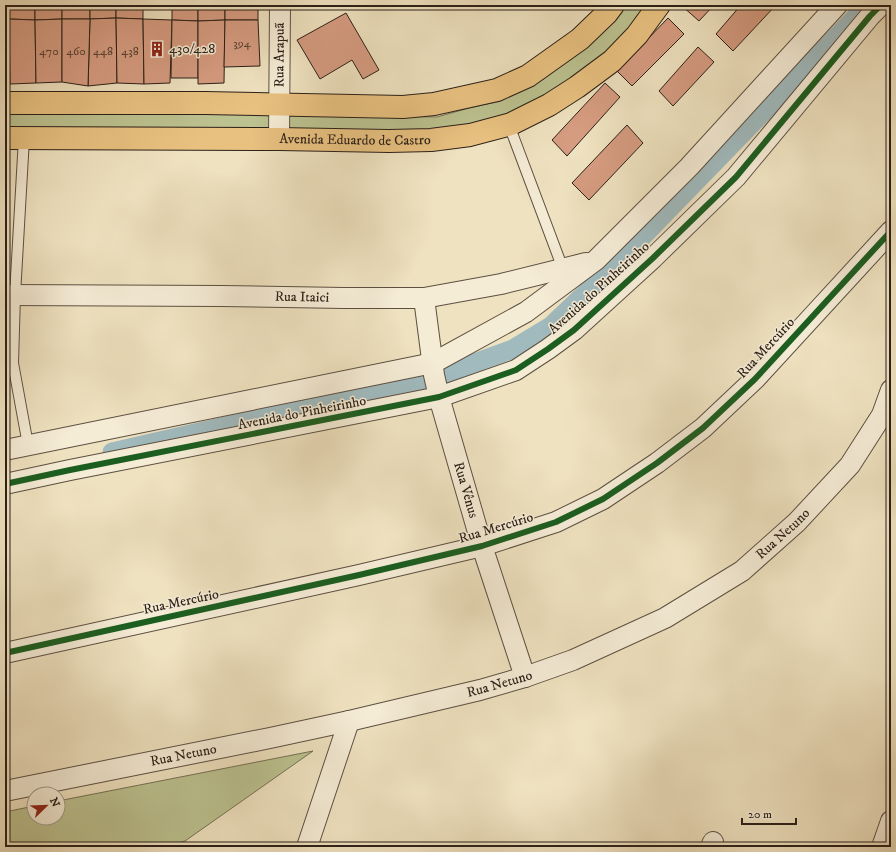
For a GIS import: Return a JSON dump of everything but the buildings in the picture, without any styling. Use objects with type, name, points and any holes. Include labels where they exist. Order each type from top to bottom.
[{"type":"main road","points":[[5,103],[205,103],[403,107],[434,104],[497,90],[528,76],[580,39],[607,13],[613,5]]},
{"type":"main road","name":"Avenida Eduardo de Castro","points":[[14,138],[389,141],[431,140],[470,135],[511,124],[549,105],[577,88],[612,61],[637,35],[659,5]]},
{"type":"street","name":"Rua Arapuã","points":[[279,139],[280,5]]},
{"type":"street","name":"Avenida do Pinheirinho","points":[[5,484],[70,470],[436,381],[596,260],[689,167],[837,5]]},
{"type":"street","name":"Avenida do Pinheirinho","points":[[5,450],[28,445],[436,381],[516,370],[574,330],[653,258],[736,177],[870,16],[881,5]]},
{"type":"street","name":"Rua Mercúrio","points":[[5,653],[359,575],[482,546],[556,522],[603,499],[657,463],[703,428],[755,378],[891,231]]},
{"type":"street","name":"Rua Itaici","points":[[10,295],[424,298],[501,284],[596,260]]},
{"type":"street","name":"Rua Vênus","points":[[424,298],[436,381],[482,546],[525,677]]},
{"type":"street","name":"Rua Netuno","points":[[5,791],[262,740],[480,690],[525,677],[573,660],[665,618],[742,571],[797,522],[850,465],[882,415],[891,390]]},
{"type":"street","points":[[307,847],[349,720]]},
{"type":"street","points":[[882,847],[891,821]]},
{"type":"lane","points":[[511,124],[512,133],[563,269]]},
{"type":"lane","points":[[14,138],[10,295],[13,363],[28,445]]},
{"type":"green space","points":[[613,5],[659,5],[577,87],[469,130],[5,133],[5,111],[437,117],[501,101],[528,76]]},
{"type":"green space","points":[[313,751],[185,841],[165,847],[5,847],[5,812],[26,808],[26,826],[66,826],[66,799]]},
{"type":"waterway","points":[[112,452],[431,379],[513,349],[551,326],[614,266],[867,5]]},
{"type":"cycle path","points":[[5,484],[439,397],[516,370],[574,330],[653,258],[736,177],[870,16],[881,5]]},
{"type":"cycle path","points":[[5,653],[359,575],[482,546],[556,522],[603,499],[657,463],[703,428],[755,379],[891,231]]},
{"type":"place","name":"430/428","points":[[157,49]]}]
